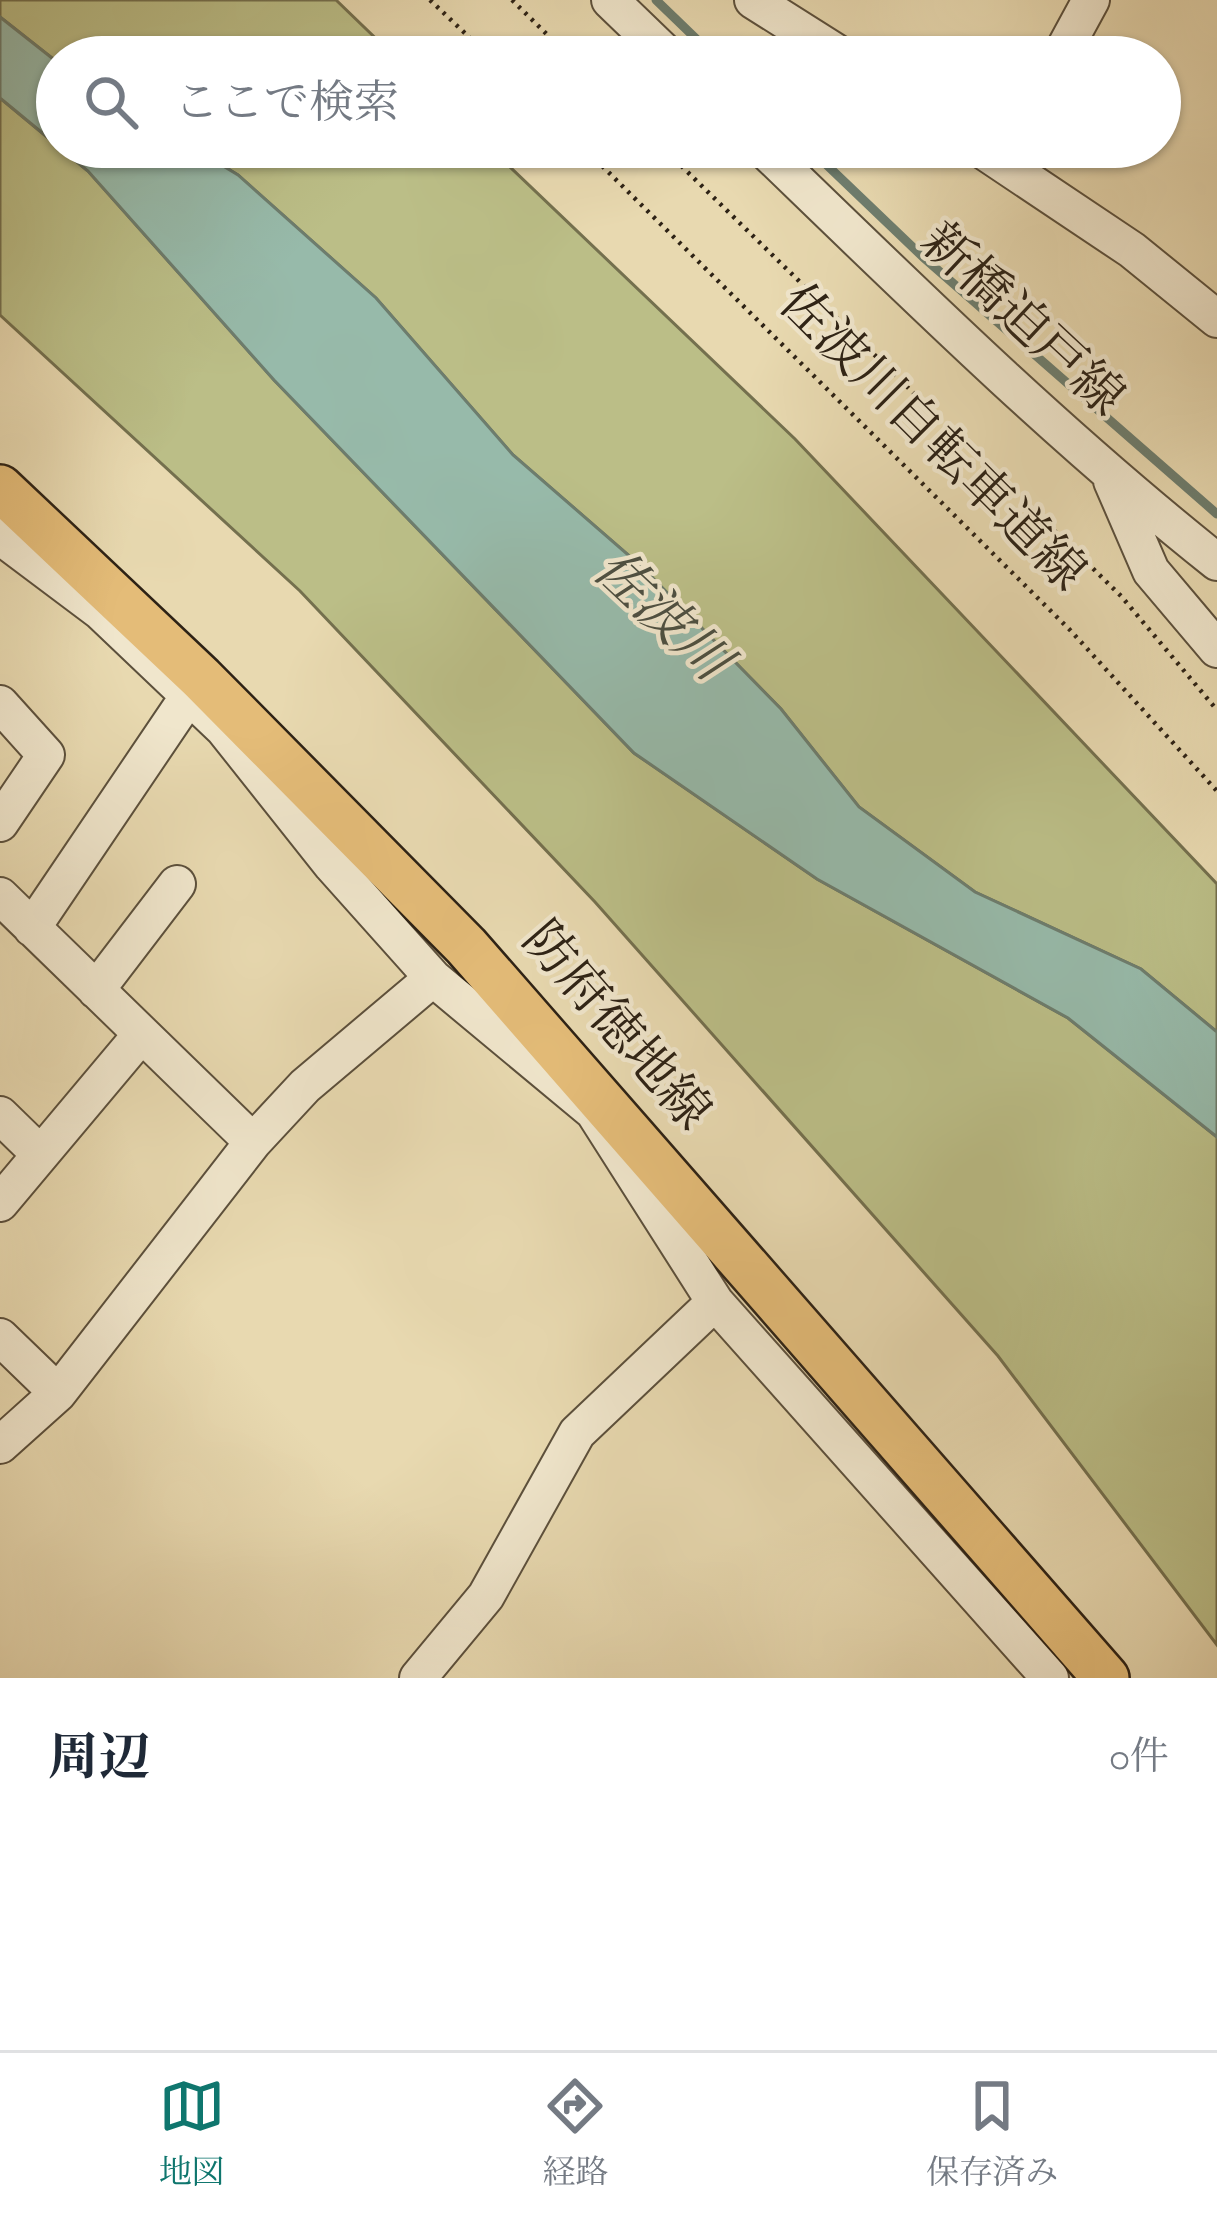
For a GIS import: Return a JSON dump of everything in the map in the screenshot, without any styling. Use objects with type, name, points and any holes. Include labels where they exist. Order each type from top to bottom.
[{"type":"main road","name":"防府徳地線","points":[[0,488],[194,688],[466,946],[600,1107],[1106,1678]]},
{"type":"street","points":[[610,0],[647,36]]},
{"type":"street","points":[[752,0],[809,36]]},
{"type":"street","points":[[1071,36],[1091,0]]},
{"type":"street","name":"新橋迫戸線","points":[[784,168],[1020,396],[1217,562]]},
{"type":"street","points":[[1019,168],[1217,319]]},
{"type":"street","points":[[1111,477],[1151,571],[1217,649]]},
{"type":"street","points":[[0,536],[194,688],[332,865],[433,978],[600,1107],[715,1302],[1050,1678]]},
{"type":"street","points":[[32,928],[194,688]]},
{"type":"street","points":[[0,704],[46,755],[0,823]]},
{"type":"street","points":[[96,990],[177,884]]},
{"type":"street","points":[[0,896],[253,1142]]},
{"type":"street","points":[[0,1445],[58,1394],[253,1142],[305,1086],[433,978]]},
{"type":"street","points":[[0,1203],[141,1035]]},
{"type":"street","points":[[0,1115],[40,1154]]},
{"type":"street","points":[[418,1678],[486,1596],[577,1433],[715,1302]]},
{"type":"street","points":[[0,1337],[58,1394]]},
{"type":"path","points":[[430,0],[468,36]]},
{"type":"path","points":[[512,0],[549,36]]},
{"type":"path","name":"佐波川自転車道線","points":[[604,168],[1070,630],[1217,791]]},
{"type":"path","points":[[683,168],[1120,596],[1217,710]]},
{"type":"green space","points":[[0,0],[336,0],[373,36],[36,36],[36,45],[0,17]]},
{"type":"green space","points":[[0,98],[36,128],[36,168],[88,171],[274,380],[634,753],[817,879],[1068,1018],[1217,1137],[1217,1645],[998,1356],[595,902],[300,591],[0,315]]},
{"type":"green space","points":[[226,168],[511,168],[795,439],[1217,884],[1217,1032],[1141,969],[975,892],[859,807],[781,709],[641,566],[513,455],[376,298]]},
{"type":"water","points":[[0,17],[36,45],[36,128],[0,98]]},
{"type":"water","name":"佐波川","points":[[84,168],[226,168],[238,175],[376,298],[513,455],[641,566],[781,709],[859,807],[975,892],[1141,969],[1217,1032],[1217,1137],[1068,1018],[817,879],[634,753],[274,380]]},
{"type":"waterway","points":[[656,0],[693,36]]},
{"type":"waterway","points":[[830,168],[923,257],[1217,514]]}]
